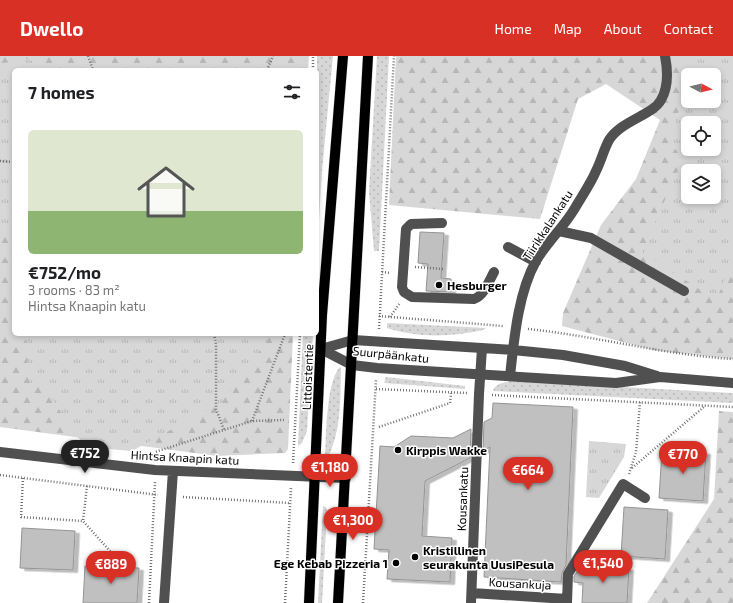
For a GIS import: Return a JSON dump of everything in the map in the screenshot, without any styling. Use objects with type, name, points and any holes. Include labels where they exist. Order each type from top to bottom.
[{"type":"main road","name":"Littoistentie","points":[[309,603],[321,349],[330,200],[343,56]]},
{"type":"main road","points":[[338,603],[354,340],[368,56]]},
{"type":"street","name":"Tiirikkalankatu","points":[[510,376],[515,327],[527,284],[536,262],[560,231],[595,173],[609,140],[622,125],[643,114],[660,102],[667,89],[668,71],[665,56]]},
{"type":"street","points":[[442,223],[408,225],[405,233],[402,287],[404,292],[412,298],[474,299],[482,293],[494,272]]},
{"type":"street","points":[[560,231],[591,238],[684,291]]},
{"type":"street","points":[[508,247],[536,262]]},
{"type":"street","name":"Suurpäänkatu","points":[[321,349],[354,340],[513,350],[563,355],[625,366],[660,377]]},
{"type":"street","name":"Kousankatu","points":[[471,598],[478,394],[482,348]]},
{"type":"street","name":"Suurpäänkatu","points":[[321,349],[352,365],[377,368],[616,383],[660,377],[733,383]]},
{"type":"street","name":"Hintsa Knaapin katu","points":[[0,452],[155,470],[346,478]]},
{"type":"street","points":[[164,603],[170,497],[173,471]]},
{"type":"street","points":[[567,601],[568,574],[623,484],[645,498]]},
{"type":"street","name":"Kousankuja","points":[[471,598],[567,601]]},
{"type":"path","points":[[88,56],[92,68]]},
{"type":"path","points":[[268,68],[273,56]]},
{"type":"path","points":[[313,56],[313,68]]},
{"type":"path","points":[[378,341],[394,56]]},
{"type":"path","points":[[0,161],[12,162]]},
{"type":"path","points":[[403,274],[412,274],[412,267],[444,269]]},
{"type":"path","points":[[390,317],[400,303]]},
{"type":"path","points":[[379,316],[560,332],[657,351],[733,359]]},
{"type":"path","points":[[214,336],[216,350],[216,409],[224,430]]},
{"type":"path","points":[[252,422],[284,336]]},
{"type":"path","points":[[363,603],[377,368]]},
{"type":"path","points":[[376,389],[733,407]]},
{"type":"path","points":[[379,427],[450,403],[451,393]]},
{"type":"path","points":[[623,484],[632,468],[636,452],[640,402]]},
{"type":"path","points":[[632,468],[706,405]]},
{"type":"path","points":[[149,603],[156,494],[155,452],[252,422],[284,420]]},
{"type":"path","points":[[0,475],[170,497],[290,503]]},
{"type":"path","points":[[23,478],[21,517],[83,521],[117,559]]},
{"type":"path","points":[[83,521],[87,486]]},
{"type":"green space","points":[[0,56],[309,56],[308,68],[12,68],[12,336],[293,336],[288,449],[285,453],[217,456],[0,427]]},
{"type":"green space","points":[[317,56],[333,56],[322,170],[319,220],[319,68],[317,68]]},
{"type":"green space","points":[[377,56],[389,56],[379,251],[374,251],[369,192]]},
{"type":"green space","points":[[396,56],[733,56],[733,359],[657,351],[562,326],[563,313],[601,225],[636,179],[660,120],[606,84],[578,99],[540,219],[389,205]]},
{"type":"green space","points":[[684,56],[733,56],[733,262],[716,300],[642,252],[683,159],[669,141],[681,104],[681,108],[721,108],[721,68],[683,68]]},
{"type":"green space","points":[[22,57],[50,68],[12,68],[12,228],[0,230],[0,64]]},
{"type":"green space","points":[[387,323],[486,328],[483,330],[459,334],[422,335],[410,334],[387,328]]},
{"type":"green space","points":[[25,336],[271,336],[222,402],[132,451],[85,447],[43,386],[30,384]]},
{"type":"green space","points":[[303,336],[313,336],[307,431],[302,443],[298,446]]},
{"type":"green space","points":[[340,367],[340,404],[338,426],[327,460],[325,459],[326,425],[329,397],[335,374]]},
{"type":"green space","points":[[386,377],[465,386],[465,389],[384,383]]},
{"type":"green space","points":[[510,381],[733,393],[733,403],[494,391],[493,389],[499,384]]},
{"type":"green space","points":[[719,411],[733,412],[733,603],[647,603],[714,499]]},
{"type":"green space","points":[[589,441],[626,444],[624,457],[599,498],[586,497]]},
{"type":"green space","points":[[323,506],[326,507],[327,511],[322,603],[318,603]]},
{"type":"building","points":[[420,232],[444,233],[441,278],[451,279],[451,292],[426,291],[428,264],[418,263]]},
{"type":"building","points":[[493,403],[573,407],[566,565],[562,573],[561,582],[484,577],[490,447],[483,451],[484,422],[492,418]]},
{"type":"building","points":[[471,429],[470,458],[425,481],[422,536],[452,538],[450,582],[387,579],[389,550],[374,549],[380,446],[394,447],[411,436],[453,438]]},
{"type":"building","points":[[662,450],[706,452],[703,501],[659,498]]},
{"type":"building","points":[[624,507],[668,510],[665,559],[621,556]]},
{"type":"building","points":[[22,528],[75,531],[73,570],[20,568]]},
{"type":"building","points":[[85,566],[139,568],[137,603],[83,603]]},
{"type":"building","points":[[581,566],[629,568],[627,603],[582,603],[583,583],[574,582],[574,576]]},
{"type":"place","name":"Hesburger","points":[[439,285]]},
{"type":"place","name":"Kirppis Wakke","points":[[398,450]]},
{"type":"place","name":"Kristillinen seurakunta UusiPesula","points":[[415,557]]},
{"type":"place","name":"Ege Kebab Pizzeria 1","points":[[396,563]]}]
